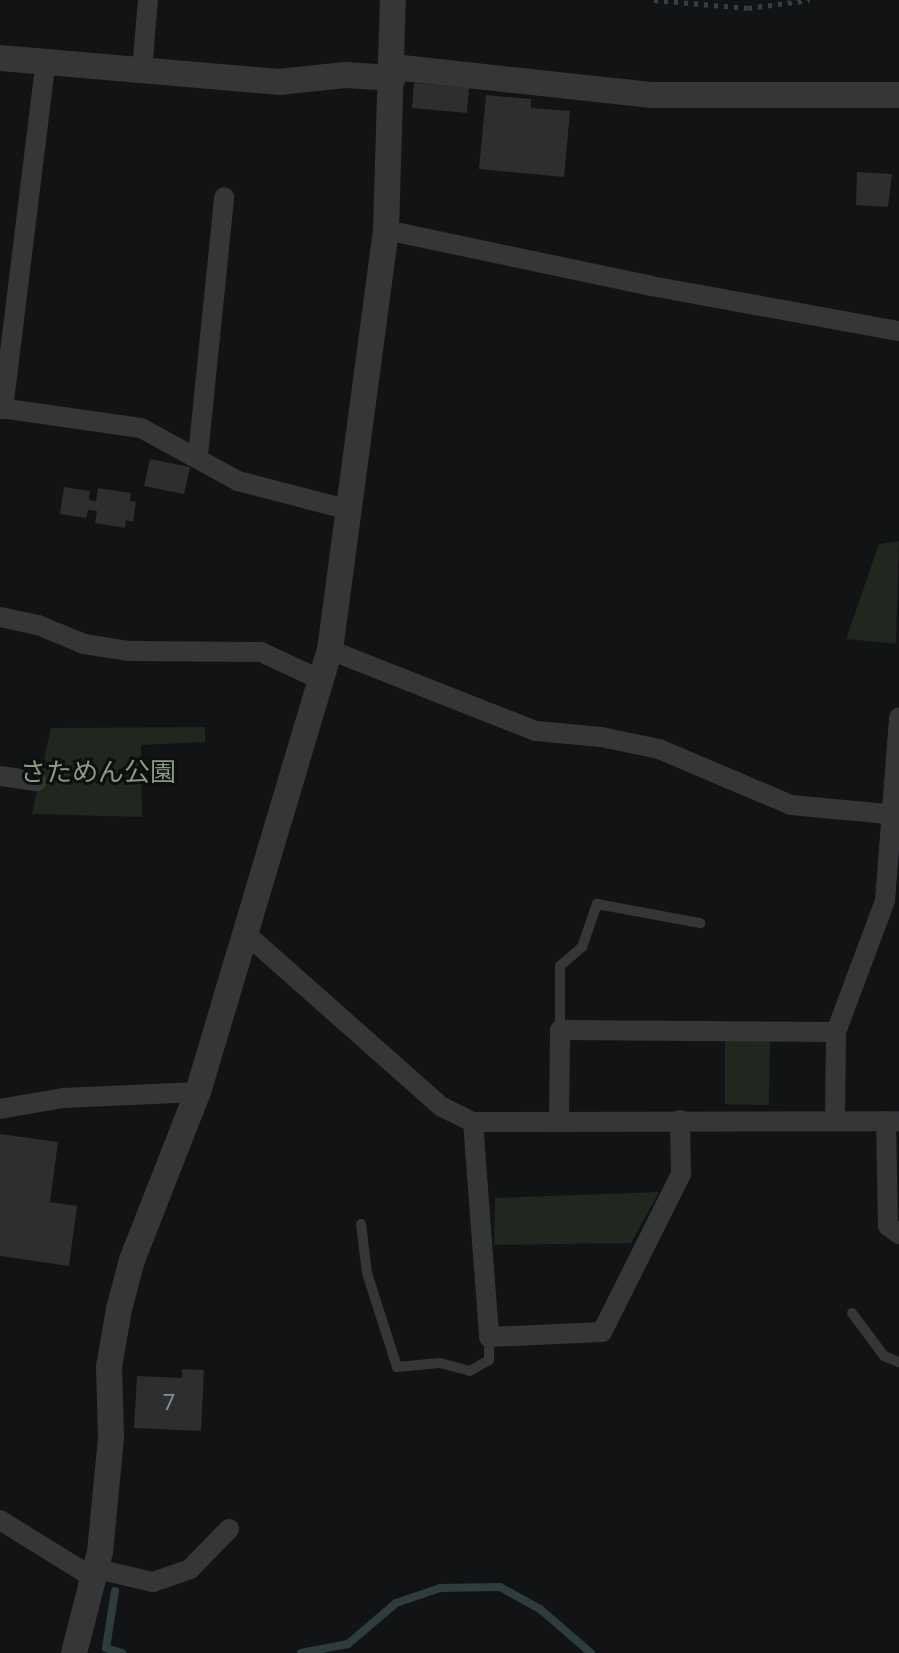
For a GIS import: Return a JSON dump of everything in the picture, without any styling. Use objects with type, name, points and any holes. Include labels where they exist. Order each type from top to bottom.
[{"type":"street","points":[[142,71],[148,0]]},
{"type":"street","points":[[74,1653],[96,1574],[111,1437],[109,1367],[119,1309],[132,1260],[198,1092],[330,650],[386,230],[393,0]]},
{"type":"street","points":[[0,58],[279,82],[393,72],[652,95],[899,95]]},
{"type":"street","points":[[46,61],[2,409],[141,428],[198,455],[238,481],[349,510]]},
{"type":"street","points":[[198,455],[224,197]]},
{"type":"street","points":[[386,230],[651,286],[899,331]]},
{"type":"street","points":[[0,617],[38,625],[84,644],[129,651],[261,652],[321,680]]},
{"type":"street","points":[[330,650],[536,731],[601,737],[659,749],[791,805],[888,814]]},
{"type":"street","points":[[835,1119],[836,1032],[885,901],[888,814],[899,718]]},
{"type":"street","points":[[0,776],[37,781]]},
{"type":"street","points":[[885,901],[899,921]]},
{"type":"street","points":[[245,933],[442,1107],[473,1122],[559,1118],[892,1121],[888,1226],[899,1234]]},
{"type":"street","points":[[559,1118],[560,1030],[836,1032]]},
{"type":"street","points":[[0,1109],[63,1098],[198,1092]]},
{"type":"street","points":[[473,1122],[489,1337],[602,1332],[681,1174],[680,1120]]},
{"type":"street","points":[[0,1520],[96,1574],[153,1582],[190,1569],[229,1529]]},
{"type":"lane","points":[[560,1030],[560,966],[582,947],[597,904],[700,923]]},
{"type":"lane","points":[[361,1224],[367,1273],[397,1367],[413,1370],[440,1363],[470,1371],[489,1360],[489,1337]]},
{"type":"lane","points":[[852,1313],[884,1356],[899,1362]]},
{"type":"path","points":[[654,0],[748,8],[809,0]]},
{"type":"green space","points":[[899,541],[896,644],[846,639],[879,544]]},
{"type":"green space","name":"さためん公園","points":[[205,727],[205,742],[141,745],[142,817],[32,814],[51,728]]},
{"type":"green space","points":[[725,1040],[770,1041],[769,1105],[725,1104]]},
{"type":"green space","points":[[659,1192],[631,1243],[494,1245],[495,1198]]},
{"type":"building","points":[[414,83],[469,88],[467,113],[412,108]]},
{"type":"building","points":[[486,95],[531,99],[531,108],[570,111],[564,177],[479,169]]},
{"type":"building","points":[[857,172],[892,174],[888,207],[856,205]]},
{"type":"building","points":[[150,459],[190,467],[184,494],[144,486]]},
{"type":"building","points":[[64,487],[90,491],[89,500],[96,501],[98,488],[131,493],[130,501],[136,502],[133,522],[126,520],[125,528],[95,523],[97,511],[88,510],[86,518],[60,514]]},
{"type":"building","points":[[0,1134],[58,1142],[50,1202],[77,1206],[69,1266],[0,1256]]},
{"type":"building","points":[[182,1369],[204,1370],[201,1431],[134,1428],[137,1376],[182,1378]]},
{"type":"waterway","points":[[301,1653],[348,1644],[396,1603],[440,1588],[500,1587],[540,1609],[591,1653]]},
{"type":"waterway","points":[[115,1591],[106,1648],[122,1653]]}]
